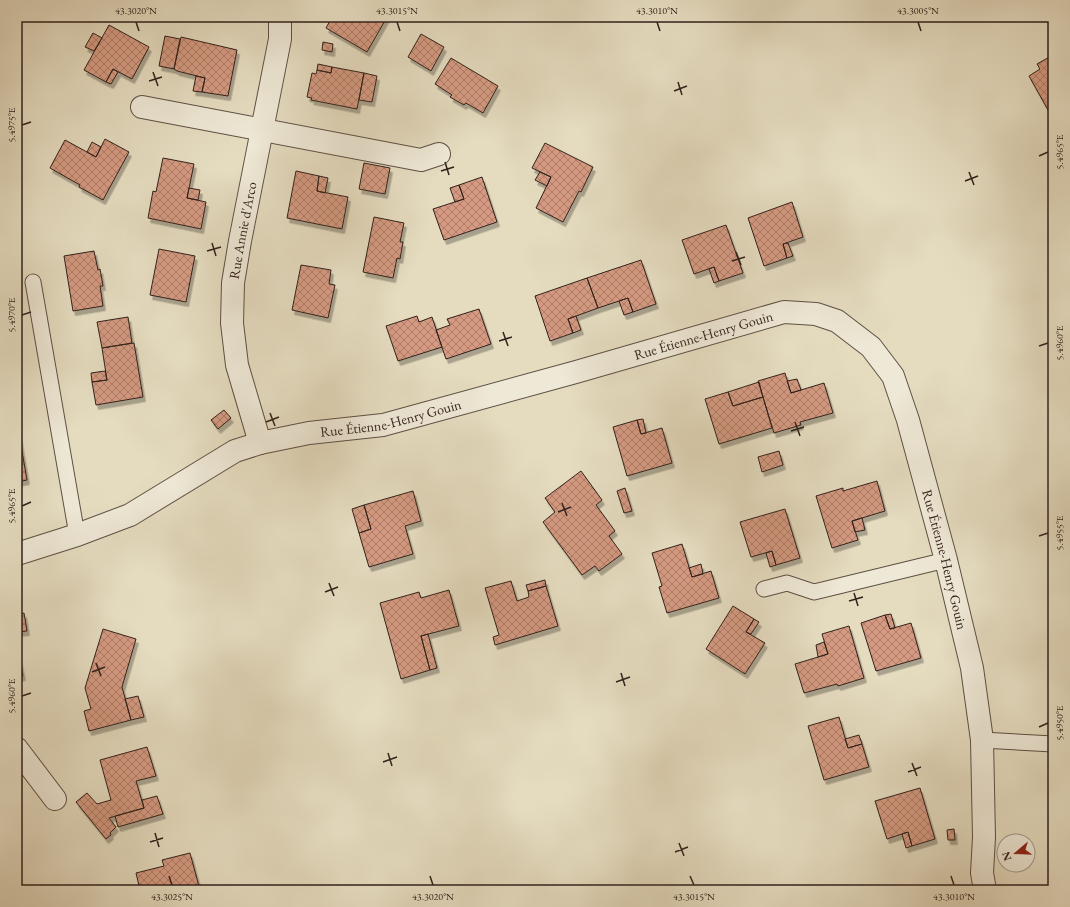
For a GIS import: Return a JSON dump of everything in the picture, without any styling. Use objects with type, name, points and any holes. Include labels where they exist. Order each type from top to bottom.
[{"type":"street","name":"Rue Annie d'Arco","points":[[260,443],[237,365],[232,323],[233,283],[280,39],[280,17]]},
{"type":"street","points":[[142,107],[421,160],[439,154]]},
{"type":"street","name":"Rue Étienne-Henry Gouin","points":[[17,554],[77,535],[130,515],[235,451],[260,443],[309,433],[383,425],[576,372],[784,312],[816,314],[837,321],[871,347],[893,376],[908,420],[946,560],[972,668],[982,740],[984,837],[981,884]]},
{"type":"street","points":[[17,749],[55,799]]},
{"type":"lane","points":[[34,282],[77,535]]},
{"type":"lane","points":[[764,589],[787,583],[814,592],[946,560]]},
{"type":"lane","points":[[982,740],[1053,744]]},
{"type":"building","points":[[332,17],[387,17],[367,52],[326,28]]},
{"type":"building","points":[[109,25],[149,47],[132,79],[113,69],[106,82],[84,70]]},
{"type":"building","points":[[93,33],[102,38],[94,51],[85,47]]},
{"type":"building","points":[[421,34],[444,47],[431,71],[408,57]]},
{"type":"building","points":[[165,36],[180,39],[174,69],[159,66]]},
{"type":"building","points":[[181,37],[237,50],[228,96],[202,92],[205,78],[174,69]]},
{"type":"building","points":[[323,42],[333,44],[332,52],[322,50]]},
{"type":"building","points":[[1053,55],[1053,119],[1029,76],[1040,69],[1037,64]]},
{"type":"building","points":[[451,58],[498,86],[483,113],[466,103],[464,105],[450,97],[452,95],[435,84]]},
{"type":"building","points":[[318,64],[332,67],[331,73],[317,70]]},
{"type":"building","points":[[332,67],[364,73],[357,109],[311,100],[312,98],[307,97],[312,73],[316,74],[317,70],[331,73]]},
{"type":"building","points":[[113,69],[118,72],[111,84],[106,82]]},
{"type":"building","points":[[364,73],[377,76],[372,102],[359,100]]},
{"type":"building","points":[[196,76],[205,78],[202,92],[193,91]]},
{"type":"building","points":[[105,139],[129,152],[103,200],[79,187],[80,185],[50,168],[65,140],[96,157]]},
{"type":"building","points":[[92,142],[101,147],[96,157],[87,152]]},
{"type":"building","points":[[545,143],[593,167],[581,192],[579,191],[563,222],[536,208],[551,177],[532,168]]},
{"type":"building","points":[[163,158],[194,164],[187,198],[206,202],[201,229],[148,218],[153,191],[156,192]]},
{"type":"building","points":[[364,163],[390,168],[385,194],[359,189]]},
{"type":"building","points":[[296,171],[319,176],[317,191],[348,197],[342,229],[287,218]]},
{"type":"building","points":[[540,172],[551,177],[547,186],[535,180]]},
{"type":"building","points":[[319,176],[328,178],[325,193],[317,191]]},
{"type":"building","points":[[482,177],[497,222],[444,240],[433,209],[464,199],[459,185]]},
{"type":"building","points":[[459,185],[464,199],[455,202],[450,188]]},
{"type":"building","points":[[189,188],[200,190],[198,200],[187,198]]},
{"type":"building","points":[[792,202],[803,237],[783,244],[787,258],[764,266],[748,218]]},
{"type":"building","points":[[374,217],[404,223],[400,242],[403,242],[400,259],[397,258],[393,278],[363,272]]},
{"type":"building","points":[[726,225],[743,273],[719,281],[714,267],[694,274],[682,240]]},
{"type":"building","points":[[788,243],[793,256],[787,258],[783,244]]},
{"type":"building","points":[[159,249],[195,256],[186,302],[150,295]]},
{"type":"building","points":[[94,251],[98,270],[100,269],[103,286],[100,286],[103,306],[73,311],[64,256]]},
{"type":"building","points":[[641,260],[656,304],[633,312],[628,298],[598,308],[587,278]]},
{"type":"building","points":[[301,265],[331,270],[329,284],[335,285],[328,318],[292,310]]},
{"type":"building","points":[[714,267],[719,281],[714,283],[709,269]]},
{"type":"building","points":[[587,278],[598,308],[568,319],[573,333],[550,341],[535,296]]},
{"type":"building","points":[[628,298],[633,312],[624,315],[619,301]]},
{"type":"building","points":[[479,309],[491,344],[446,359],[436,330],[450,325],[447,319]]},
{"type":"building","points":[[417,316],[419,322],[432,317],[442,347],[398,361],[386,326]]},
{"type":"building","points":[[576,316],[581,330],[573,333],[568,319]]},
{"type":"building","points":[[128,317],[132,343],[102,348],[97,322]]},
{"type":"building","points":[[134,343],[143,397],[96,405],[92,382],[107,380],[102,348]]},
{"type":"building","points":[[105,371],[107,380],[92,382],[91,373]]},
{"type":"building","points":[[785,373],[791,393],[824,383],[833,413],[800,422],[801,425],[774,433],[758,381]]},
{"type":"building","points":[[797,379],[801,390],[791,393],[787,381]]},
{"type":"building","points":[[759,382],[763,397],[733,406],[728,392]]},
{"type":"building","points":[[728,392],[733,406],[763,397],[772,428],[719,444],[705,399]]},
{"type":"building","points":[[224,410],[231,418],[218,429],[211,420]]},
{"type":"building","points":[[643,419],[646,433],[641,434],[637,420]]},
{"type":"building","points":[[637,420],[641,434],[662,428],[672,463],[627,476],[613,427]]},
{"type":"building","points":[[17,434],[19,434],[27,480],[17,482]]},
{"type":"building","points":[[779,451],[783,465],[762,472],[758,457]]},
{"type":"building","points":[[581,471],[602,500],[596,505],[615,531],[609,536],[622,554],[599,571],[595,566],[582,575],[543,522],[555,512],[545,498]]},
{"type":"building","points":[[877,481],[885,511],[852,521],[858,540],[832,548],[816,496],[843,488],[843,491]]},
{"type":"building","points":[[625,488],[632,511],[624,513],[617,491]]},
{"type":"building","points":[[413,491],[421,521],[405,526],[413,554],[369,567],[359,533],[371,529],[364,505]]},
{"type":"building","points":[[364,505],[371,529],[359,533],[352,509]]},
{"type":"building","points":[[785,509],[800,558],[776,565],[772,551],[751,557],[740,522]]},
{"type":"building","points":[[862,518],[865,530],[855,532],[852,521]]},
{"type":"building","points":[[682,544],[692,577],[711,571],[719,598],[667,613],[659,587],[662,586],[652,553]]},
{"type":"building","points":[[772,551],[776,565],[770,567],[766,553]]},
{"type":"building","points":[[701,564],[703,574],[692,577],[689,568]]},
{"type":"building","points":[[545,580],[546,586],[528,591],[526,585]]},
{"type":"building","points":[[511,581],[517,601],[529,597],[528,591],[546,586],[558,626],[495,645],[493,637],[499,635],[485,588]]},
{"type":"building","points":[[449,590],[459,626],[421,636],[430,670],[401,679],[380,603],[419,592],[421,598]]},
{"type":"building","points":[[733,606],[754,619],[746,632],[765,643],[745,674],[706,649]]},
{"type":"building","points":[[24,613],[27,631],[17,632],[17,615]]},
{"type":"building","points":[[891,614],[895,628],[890,629],[885,615]]},
{"type":"building","points":[[885,615],[890,629],[911,623],[921,658],[876,671],[861,623]]},
{"type":"building","points":[[754,619],[759,622],[751,634],[746,632]]},
{"type":"building","points":[[849,626],[864,678],[838,686],[837,684],[804,693],[795,664],[828,654],[822,634]]},
{"type":"building","points":[[103,629],[136,639],[122,687],[131,720],[89,731],[84,711],[91,709],[85,688]]},
{"type":"building","points":[[428,634],[437,668],[430,670],[421,636]]},
{"type":"building","points":[[824,642],[828,654],[818,657],[816,645]]},
{"type":"building","points":[[17,648],[23,676],[17,677]]},
{"type":"building","points":[[138,696],[144,717],[131,720],[125,699]]},
{"type":"building","points":[[839,717],[848,748],[862,744],[869,767],[824,780],[808,726]]},
{"type":"building","points":[[859,735],[862,744],[848,748],[845,739]]},
{"type":"building","points":[[147,747],[156,776],[136,781],[144,808],[109,818],[116,827],[110,833],[111,835],[106,839],[76,802],[87,793],[97,804],[111,800],[100,760]]},
{"type":"building","points":[[920,788],[935,839],[912,846],[908,832],[887,839],[875,801]]},
{"type":"building","points":[[157,796],[163,814],[118,827],[115,816],[144,808],[142,800]]},
{"type":"building","points":[[954,829],[955,840],[948,840],[947,830]]},
{"type":"building","points":[[908,832],[912,846],[906,848],[902,834]]},
{"type":"building","points":[[190,853],[200,890],[140,890],[136,873],[164,866],[162,860]]}]
